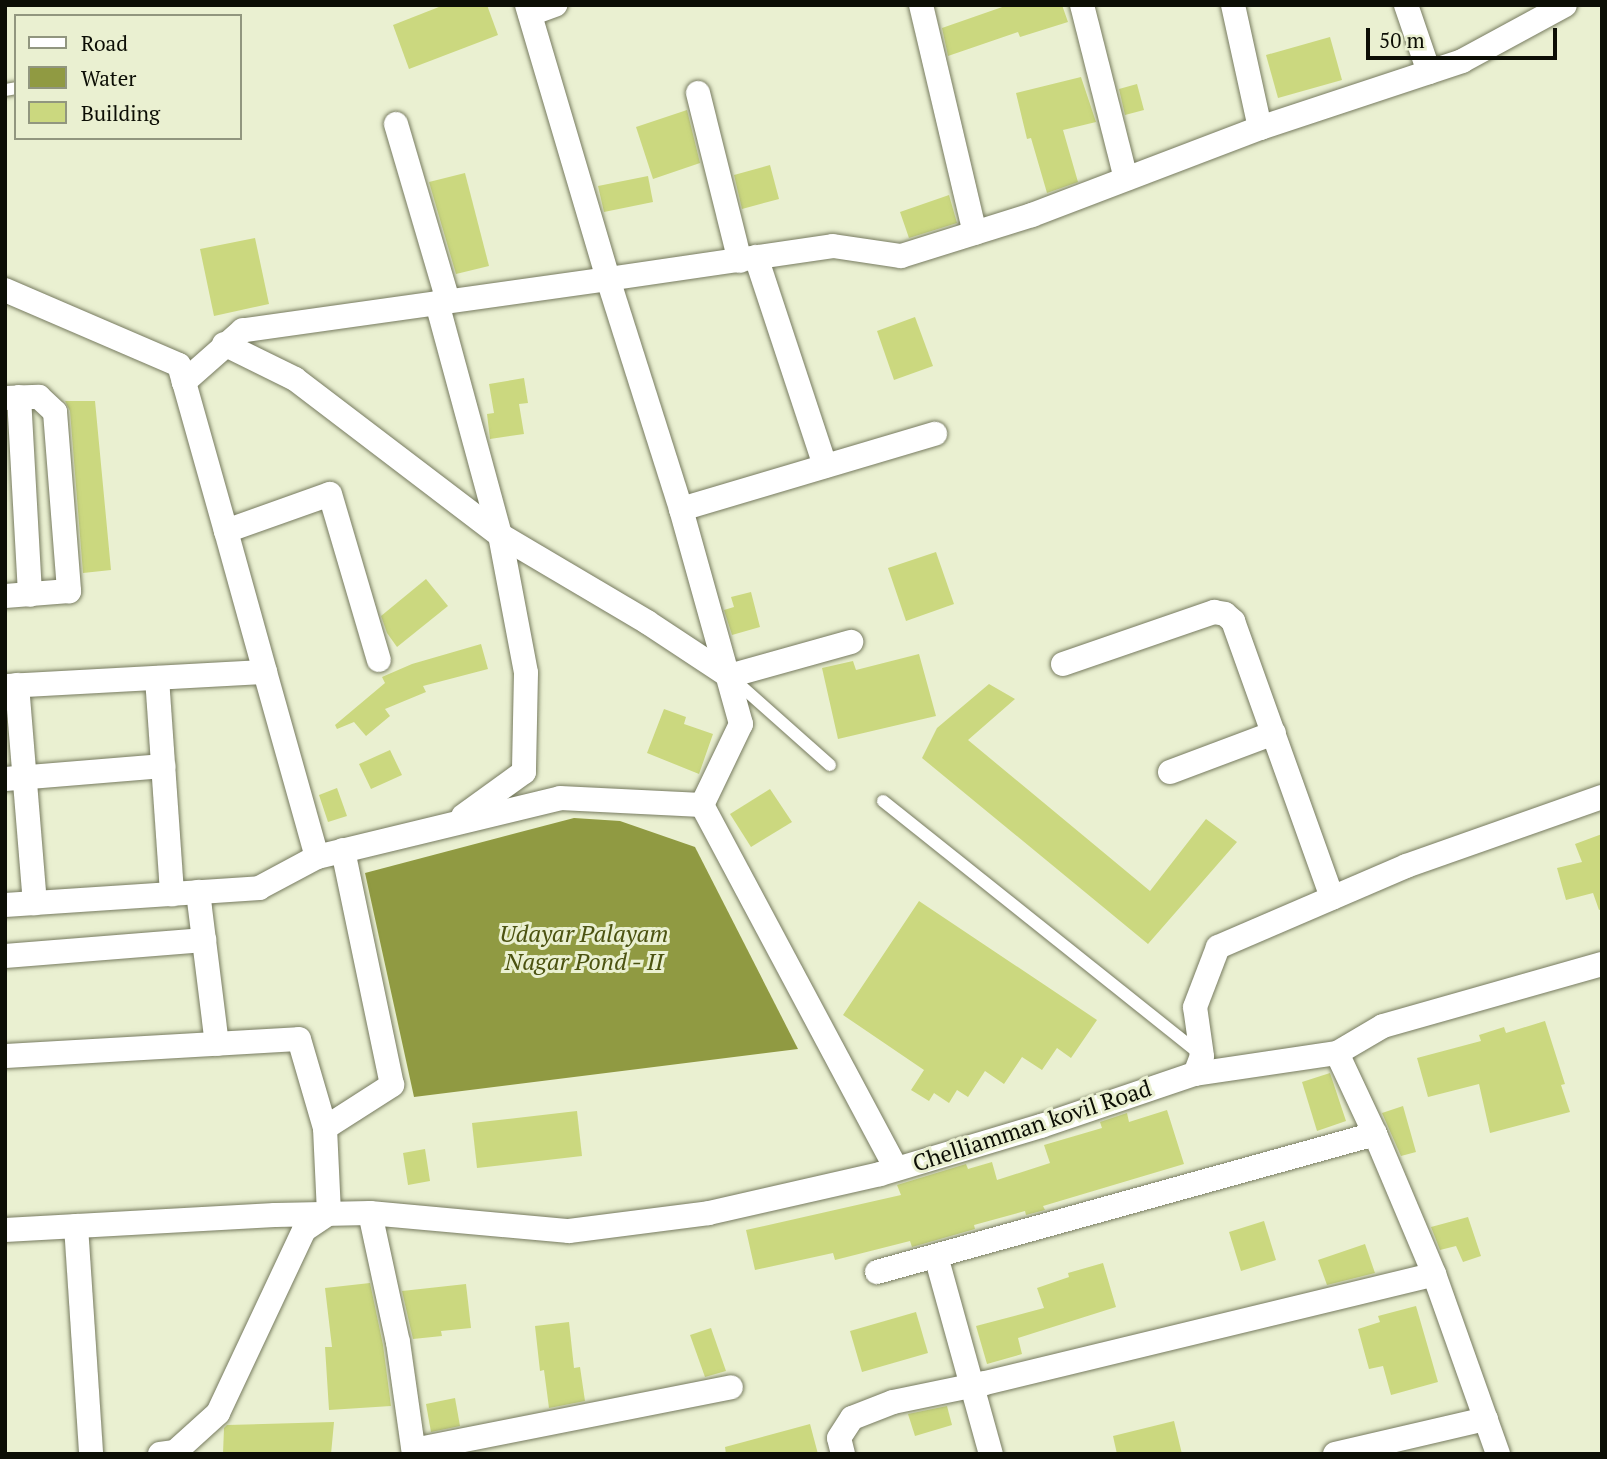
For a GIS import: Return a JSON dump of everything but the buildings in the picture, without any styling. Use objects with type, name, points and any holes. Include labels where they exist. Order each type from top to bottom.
[{"type":"street","points":[[555,5],[528,9],[608,279],[681,509],[741,724],[702,805]]},
{"type":"street","points":[[921,5],[975,233]]},
{"type":"street","points":[[1082,5],[1126,179]]},
{"type":"street","points":[[1233,5],[1260,128]]},
{"type":"street","points":[[1406,5],[1430,72]]},
{"type":"street","points":[[184,382],[243,330],[833,246],[901,256],[975,233],[1260,128],[1462,61],[1565,5]]},
{"type":"street","points":[[698,93],[748,259],[825,466]]},
{"type":"street","points":[[396,124],[500,535],[526,673],[524,772],[451,824]]},
{"type":"street","points":[[5,290],[179,365],[317,857]]},
{"type":"street","points":[[224,344],[295,379],[500,535],[647,622],[729,676],[851,642]]},
{"type":"street","points":[[5,597],[30,595],[69,591],[55,412],[39,397],[12,398],[30,595]]},
{"type":"street","points":[[681,509],[935,434]]},
{"type":"street","points":[[226,531],[330,494],[379,660]]},
{"type":"street","points":[[1063,664],[1214,612],[1226,614],[1233,621],[1332,898]]},
{"type":"street","points":[[36,902],[15,779],[11,685],[265,672]]},
{"type":"street","points":[[157,678],[172,894]]},
{"type":"street","points":[[1170,772],[1274,733]]},
{"type":"street","points":[[15,779],[163,766]]},
{"type":"street","points":[[1198,1065],[1195,1007],[1218,947],[1406,866],[1602,797]]},
{"type":"street","points":[[5,905],[259,888],[317,857],[560,798],[702,805]]},
{"type":"street","points":[[702,805],[895,1169]]},
{"type":"street","points":[[325,1128],[391,1086],[343,850]]},
{"type":"street","points":[[198,892],[217,1044]]},
{"type":"street","points":[[5,956],[204,940]]},
{"type":"street","points":[[1498,1454],[1434,1274],[1375,1134],[1337,1053],[1383,1026],[1602,964]]},
{"type":"street","points":[[5,1056],[299,1039],[325,1128],[329,1213],[304,1230],[218,1413],[171,1453]]},
{"type":"street","name":"Chelliamman kovil Road","points":[[5,1230],[370,1213],[569,1231],[709,1213],[895,1169],[1041,1126],[1198,1065],[1337,1053]]},
{"type":"street","points":[[877,1272],[1375,1134]]},
{"type":"street","points":[[370,1213],[398,1342],[414,1452],[731,1387]]},
{"type":"street","points":[[76,1226],[91,1454]]},
{"type":"street","points":[[936,1256],[991,1454]]},
{"type":"street","points":[[844,1454],[839,1437],[852,1418],[893,1402],[972,1386],[1434,1274]]},
{"type":"street","points":[[1335,1454],[1486,1419]]},
{"type":"lane","points":[[729,676],[830,765]]},
{"type":"lane","points":[[883,801],[1198,1065]]},
{"type":"water","name":"Udayar Palayam Nagar Pond - II","points":[[574,818],[620,821],[695,847],[798,1049],[414,1097],[365,873]]}]
